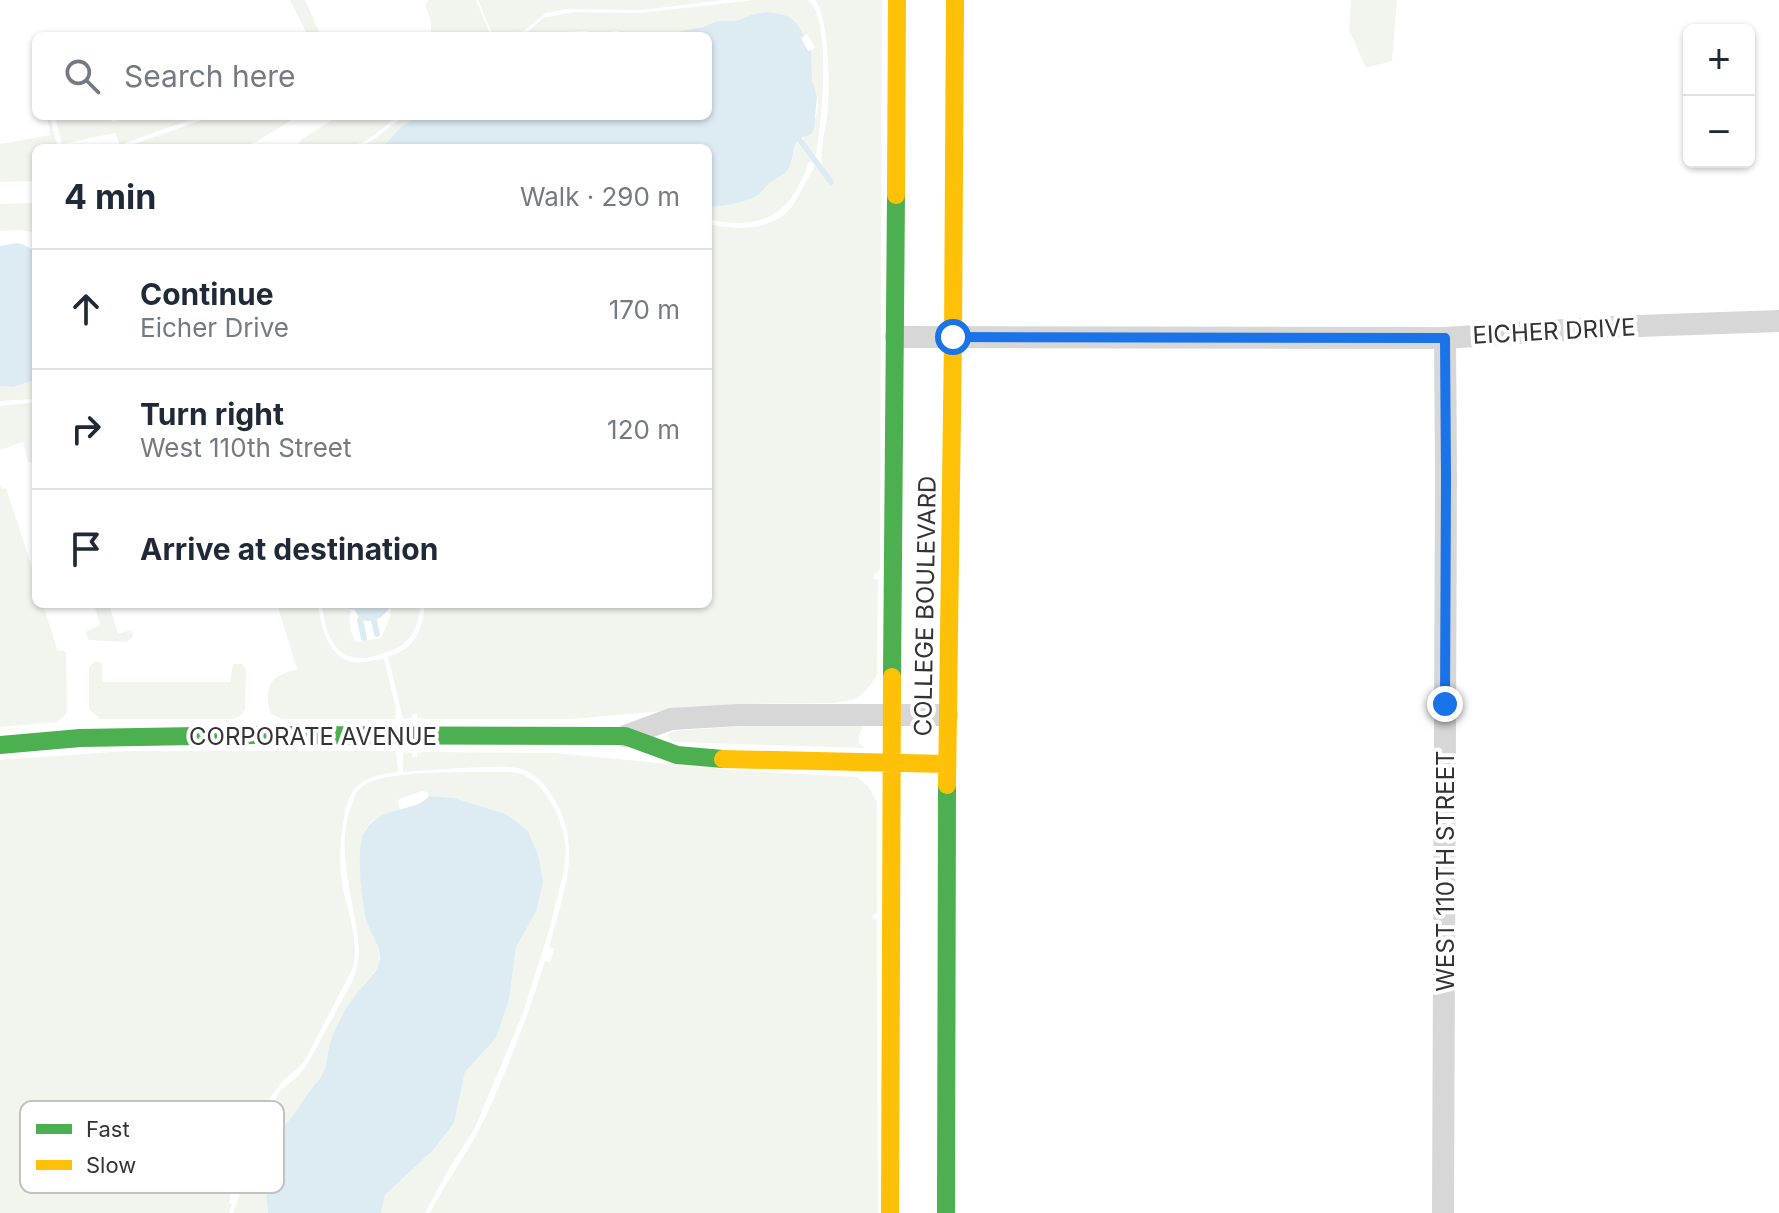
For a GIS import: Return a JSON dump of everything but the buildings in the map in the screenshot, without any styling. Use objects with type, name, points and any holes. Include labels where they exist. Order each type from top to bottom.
[{"type":"main road","name":"COLLEGE BOULEVARD","points":[[890,1213],[897,0]]},
{"type":"main road","name":"COLLEGE BOULEVARD","points":[[946,1213],[947,715],[955,0]]},
{"type":"main road","name":"CORPORATE AVENUE","points":[[0,745],[80,738],[258,735],[625,736],[677,755],[740,760],[947,764]]},
{"type":"street","name":"EICHER DRIVE","points":[[896,337],[1445,338],[1606,327],[1779,321]]},
{"type":"street","name":"WEST 110TH STREET","points":[[1443,1213],[1445,338]]},
{"type":"street","name":"CORPORATE AVENUE","points":[[625,736],[671,719],[739,715],[947,715]]},
{"type":"shaded area","points":[[290,0],[305,0],[319,32],[306,32]]},
{"type":"shaded area","points":[[429,0],[476,0],[489,32],[431,32],[425,5]]},
{"type":"shaded area","points":[[478,0],[724,0],[643,10],[567,9],[546,13],[522,32],[491,32]]},
{"type":"shaded area","points":[[755,0],[808,0],[816,11],[823,49],[816,155],[803,136],[813,123],[818,106],[811,66],[811,50],[815,48],[807,34],[804,36],[798,25],[782,14],[754,14],[736,21],[717,21],[674,32],[527,32],[543,18],[573,12],[639,13]]},
{"type":"shaded area","points":[[815,0],[882,0],[880,569],[874,574],[874,579],[878,579],[877,675],[860,696],[834,703],[744,704],[571,719],[426,719],[412,714],[412,718],[403,719],[388,657],[415,639],[424,608],[712,608],[712,225],[749,228],[778,219],[794,204],[815,165],[829,184],[833,181],[822,161],[828,105],[828,57],[820,10]]},
{"type":"shaded area","points":[[1351,0],[1397,0],[1392,61],[1366,68],[1349,30]]},
{"type":"shaded area","points":[[767,12],[794,20],[804,36],[801,38],[808,51],[811,50],[812,80],[817,96],[814,129],[795,144],[791,165],[758,195],[747,200],[712,207],[712,144],[386,144],[400,128],[413,120],[712,120],[712,32],[675,32],[717,21],[736,21]]},
{"type":"shaded area","points":[[48,120],[51,120],[57,144],[32,144],[32,181],[0,182],[0,144],[50,135]]},
{"type":"shaded area","points":[[56,120],[190,120],[123,144],[120,144],[115,133],[62,144]]},
{"type":"shaded area","points":[[202,120],[292,120],[250,144],[134,144]]},
{"type":"shaded area","points":[[333,120],[392,120],[357,144],[299,144]]},
{"type":"shaded area","points":[[399,120],[413,120],[400,128],[386,144],[366,144]]},
{"type":"shaded area","points":[[796,142],[812,161],[781,209],[771,216],[748,223],[712,220],[712,207],[752,198],[786,172]]},
{"type":"shaded area","points":[[32,203],[32,232],[0,231],[0,204]]},
{"type":"shaded area","points":[[16,243],[32,249],[32,381],[13,387],[0,386],[0,246]]},
{"type":"shaded area","points":[[32,381],[32,399],[0,401],[0,386],[13,387]]},
{"type":"shaded area","points":[[32,402],[32,462],[28,462],[23,442],[0,450],[0,406]]},
{"type":"shaded area","points":[[0,484],[2,489],[6,488],[32,568],[32,608],[44,608],[58,652],[66,652],[67,710],[64,717],[56,722],[0,727]]},
{"type":"shaded area","points":[[95,608],[110,608],[118,634],[131,630],[132,638],[126,642],[89,640],[87,631],[100,625]]},
{"type":"shaded area","points":[[278,608],[319,608],[327,639],[343,659],[360,662],[384,659],[396,709],[395,719],[282,719],[271,714],[268,694],[271,683],[297,669]]},
{"type":"shaded area","points":[[323,608],[346,608],[351,610],[350,622],[355,641],[381,638],[391,614],[390,608],[420,608],[417,625],[408,639],[395,649],[375,656],[351,657],[342,653],[326,627]]},
{"type":"shaded area","points":[[345,608],[390,608],[372,621],[360,620],[355,610]]},
{"type":"shaded area","points":[[94,662],[102,664],[102,682],[230,682],[233,664],[242,664],[246,669],[245,710],[232,719],[100,719],[89,709],[89,667]]},
{"type":"shaded area","points":[[743,726],[864,727],[859,738],[863,748],[673,742],[667,735],[674,731]]},
{"type":"shaded area","points":[[126,751],[396,751],[398,772],[367,779],[354,790],[346,807],[340,866],[354,936],[353,968],[305,1060],[281,1083],[269,1101],[20,1101],[20,1193],[231,1193],[229,1213],[0,1213],[0,760]]},
{"type":"shaded area","points":[[403,752],[412,753],[412,757],[425,752],[554,753],[733,770],[857,777],[868,786],[877,802],[877,913],[873,914],[873,919],[877,919],[878,1213],[430,1213],[480,1128],[516,1046],[545,961],[550,962],[554,949],[549,947],[565,888],[569,851],[561,813],[545,786],[528,772],[500,767],[403,772]]},
{"type":"shaded area","points":[[444,772],[523,774],[542,789],[556,811],[566,851],[548,934],[523,1013],[474,1130],[425,1213],[381,1213],[385,1195],[434,1149],[454,1123],[465,1072],[496,1038],[509,1000],[516,947],[536,912],[506,814],[454,798],[429,796],[423,791],[401,798],[398,801],[400,809],[373,820],[361,840],[361,883],[364,908],[376,941],[379,964],[352,1000],[330,1042],[323,1075],[284,1126],[284,1101],[275,1101],[280,1091],[308,1063],[353,980],[358,962],[357,932],[345,858],[347,822],[356,794],[367,783],[400,775]]},
{"type":"shaded area","points":[[429,796],[454,798],[506,814],[528,831],[538,855],[543,882],[536,912],[516,947],[509,1000],[496,1038],[465,1072],[454,1123],[434,1149],[385,1195],[381,1213],[268,1213],[267,1193],[284,1193],[284,1126],[321,1077],[330,1043],[340,1021],[378,966],[379,950],[368,925],[362,893],[360,853],[363,835],[377,818],[423,802]]},
{"type":"shaded area","points":[[240,1193],[266,1193],[268,1213],[233,1213]]},
{"type":"waterway","points":[[799,139],[831,182]]},
{"type":"waterway","points":[[360,620],[364,638]]},
{"type":"waterway","points":[[374,621],[377,634]]},
{"type":"traffic: fast","points":[[892,677],[896,195]]},
{"type":"traffic: fast","points":[[0,745],[80,738],[258,735],[625,736],[677,755],[723,759]]},
{"type":"traffic: fast","points":[[946,1213],[947,785]]},
{"type":"traffic: slow","points":[[896,195],[897,0]]},
{"type":"traffic: slow","points":[[947,785],[955,0]]},
{"type":"traffic: slow","points":[[890,1213],[892,677]]},
{"type":"traffic: slow","points":[[723,759],[947,764]]},
{"type":"route","points":[[953,337],[1445,338],[1445,704]]}]
